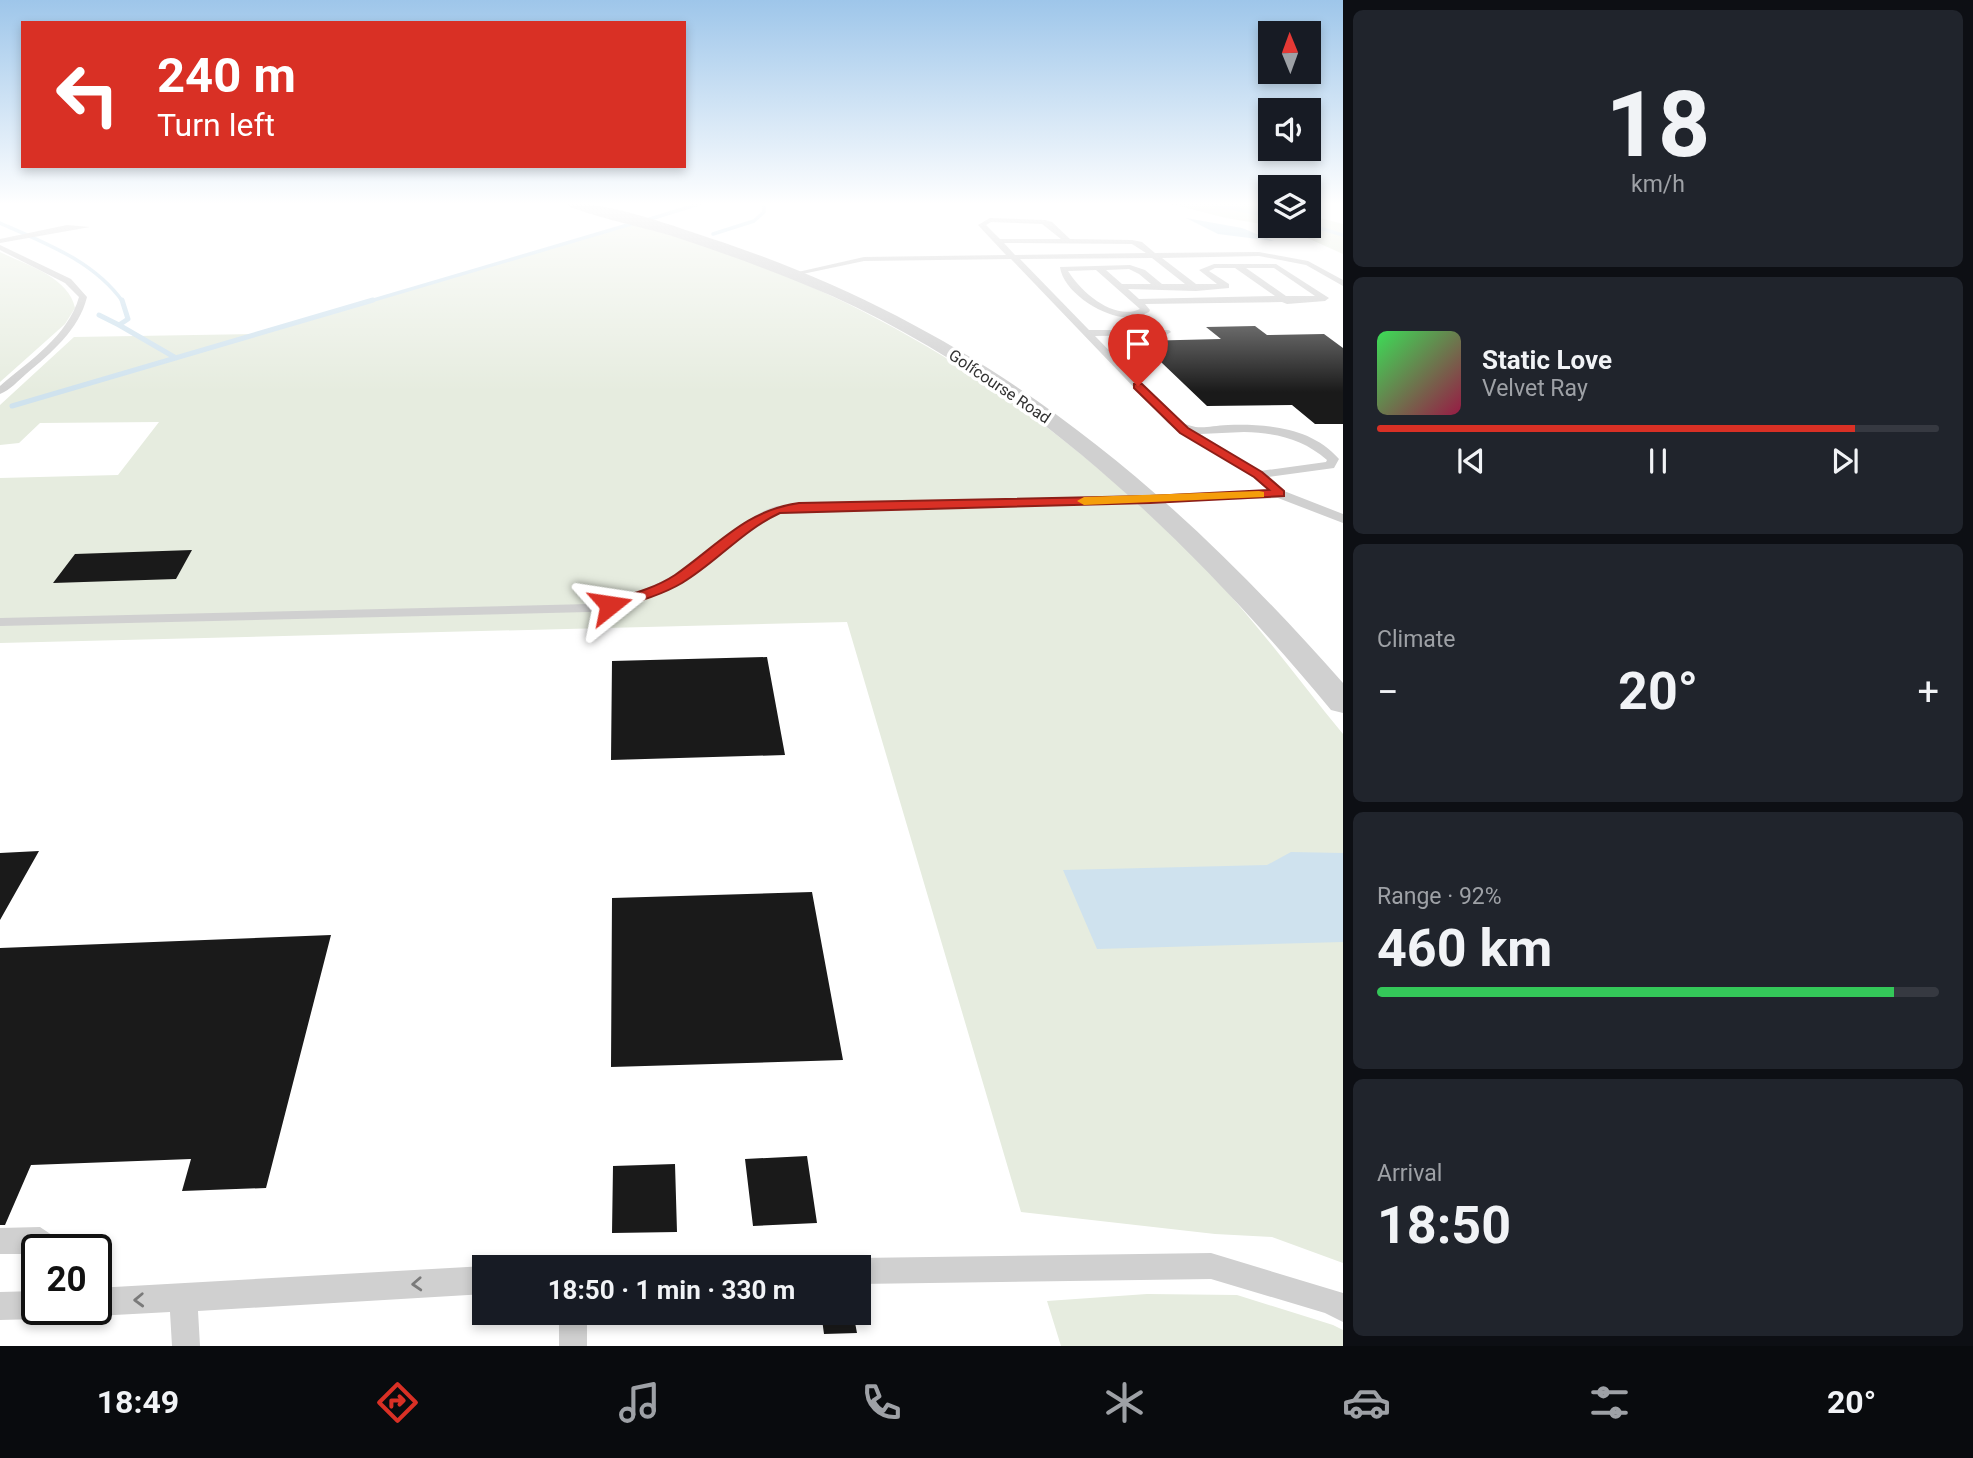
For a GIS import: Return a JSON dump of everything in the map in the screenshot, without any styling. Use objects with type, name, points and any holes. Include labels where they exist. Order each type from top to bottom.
[{"type":"street","name":"Golfcourse Road","points":[[771,266],[878,312],[982,371],[1086,445],[1228,572],[1282,629],[1343,703]]},
{"type":"lane","points":[[0,391],[58,339],[82,310],[83,297],[68,281],[38,266]]},
{"type":"lane","points":[[793,274],[834,266]]},
{"type":"lane","points":[[1021,266],[1184,431],[1258,475],[1280,494],[1343,519]]},
{"type":"lane","points":[[1167,266],[1215,302]]},
{"type":"lane","points":[[1138,302],[1287,301],[1325,298],[1280,268],[1214,266],[1203,270],[1226,286]]},
{"type":"lane","points":[[1237,266],[1287,301]]},
{"type":"lane","points":[[1314,266],[1343,283]]},
{"type":"lane","points":[[1099,268],[1146,312],[1104,311],[1063,269],[1099,268],[1135,269],[1160,287]]},
{"type":"lane","points":[[1122,287],[1239,286]]},
{"type":"lane","points":[[1252,286],[1265,286]]},
{"type":"lane","points":[[1086,333],[1166,332]]},
{"type":"lane","points":[[1184,431],[1276,429],[1295,433],[1321,446],[1333,459],[1329,465],[1258,475]]},
{"type":"lane","points":[[0,622],[589,608],[646,595],[677,580],[757,519],[777,510],[799,507],[1150,500],[1280,494]]},
{"type":"lane","points":[[0,1241],[21,1240]]},
{"type":"lane","points":[[871,1271],[1211,1266],[1329,1301],[1343,1308]]},
{"type":"lane","points":[[112,1301],[472,1281]]},
{"type":"lane","points":[[183,1298],[186,1346]]},
{"type":"lane","points":[[0,1306],[21,1305]]},
{"type":"lane","points":[[573,1325],[573,1346]]},
{"type":"shaded area","points":[[0,266],[31,266],[64,288],[75,308],[65,324],[0,382]]},
{"type":"shaded area","points":[[489,266],[759,266],[866,313],[937,353],[1006,397],[1072,447],[1135,501],[1217,580],[1343,734],[1343,1263],[1272,1237],[1215,1234],[1021,1212],[847,622],[0,643],[0,478],[118,475],[159,422],[40,423],[19,443],[0,445],[0,405],[74,337],[258,334]]},
{"type":"shaded area","points":[[1147,1294],[1237,1295],[1333,1325],[1343,1330],[1343,1346],[1061,1346],[1047,1301]]},
{"type":"water","points":[[1291,852],[1343,853],[1343,942],[1097,949],[1063,870],[1267,865]]},
{"type":"building","points":[[1255,326],[1267,335],[1324,334],[1343,348],[1343,424],[1315,424],[1292,405],[1207,406],[1139,341],[1221,339],[1206,327]]},
{"type":"building","points":[[192,550],[176,579],[53,583],[75,554]]},
{"type":"building","points":[[767,657],[785,755],[611,760],[612,661]]},
{"type":"building","points":[[39,851],[0,920],[0,853]]},
{"type":"building","points":[[812,892],[843,1060],[611,1067],[612,898]]},
{"type":"building","points":[[331,935],[266,1188],[182,1191],[191,1159],[31,1165],[5,1225],[0,1225],[0,948]]},
{"type":"building","points":[[807,1156],[817,1223],[753,1226],[745,1159]]},
{"type":"building","points":[[675,1164],[677,1232],[612,1233],[613,1166]]},
{"type":"building","points":[[823,1325],[855,1325],[857,1333],[824,1334]]},
{"type":"waterway","points":[[85,266],[122,301]]},
{"type":"waterway","points":[[367,302],[489,266]]},
{"type":"waterway","points":[[176,358],[373,300]]},
{"type":"waterway","points":[[119,325],[128,319],[122,301]]},
{"type":"waterway","points":[[99,315],[119,325]]},
{"type":"waterway","points":[[119,325],[176,358]]},
{"type":"waterway","points":[[12,406],[176,358]]},
{"type":"slow traffic","points":[[1084,501],[1259,495]]},
{"type":"route","points":[[610,605],[646,595],[677,580],[757,519],[777,510],[799,507],[1150,500],[1280,494],[1258,475],[1184,431],[1138,386]]}]
